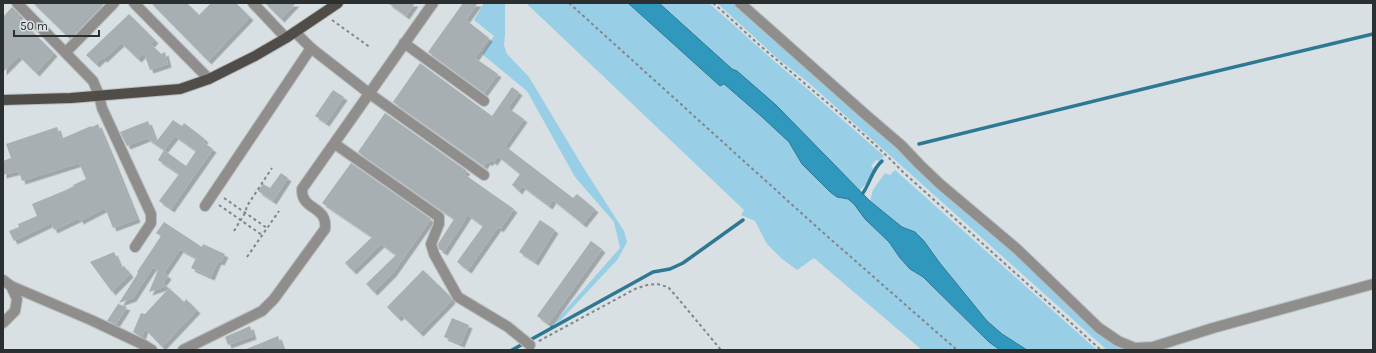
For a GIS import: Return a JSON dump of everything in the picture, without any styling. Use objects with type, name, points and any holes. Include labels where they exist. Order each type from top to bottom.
[{"type":"main road","points":[[3,100],[71,98],[180,89],[209,79],[255,56],[296,32],[338,3]]},
{"type":"street","points":[[17,3],[93,81],[99,95],[102,108],[151,214],[151,223],[134,247]]},
{"type":"street","points":[[66,52],[114,3]]},
{"type":"street","points":[[134,3],[209,79]]},
{"type":"street","points":[[252,3],[286,38]]},
{"type":"street","points":[[183,350],[262,311],[274,299],[325,229],[326,222],[323,216],[305,201],[302,196],[302,189],[433,3]]},
{"type":"street","points":[[740,3],[866,115],[901,144],[940,184],[1018,248],[1099,328],[1118,341],[1135,348],[1153,347],[1213,328],[1373,284]]},
{"type":"street","points":[[296,32],[311,48],[370,94],[484,175]]},
{"type":"street","points":[[404,44],[484,101]]},
{"type":"street","points":[[204,206],[311,48]]},
{"type":"street","points":[[335,144],[439,218],[439,224],[431,244],[434,254],[458,297],[508,327],[530,345]]},
{"type":"street","points":[[3,323],[15,311],[17,299],[7,283]]},
{"type":"street","points":[[7,283],[91,320],[152,350]]},
{"type":"path","points":[[568,3],[819,229],[957,350]]},
{"type":"path","points":[[713,3],[884,153],[903,172],[1101,350]]},
{"type":"path","points":[[323,13],[371,48]]},
{"type":"path","points":[[234,231],[247,206],[272,168]]},
{"type":"path","points":[[225,198],[267,228]]},
{"type":"path","points":[[220,206],[262,235]]},
{"type":"path","points":[[247,257],[279,211]]},
{"type":"path","points":[[530,345],[635,289],[647,285],[657,284],[668,287],[721,350]]},
{"type":"shaded area","points":[[484,3],[505,3],[504,45],[507,54],[529,77],[583,167],[624,231],[627,242],[618,259],[561,320],[553,324],[620,248],[614,222],[575,177],[527,91],[482,54],[494,36],[474,20]]},
{"type":"shaded area","points":[[526,3],[628,3],[720,86],[723,84],[789,142],[802,164],[829,192],[837,197],[848,199],[854,204],[865,219],[889,242],[910,269],[922,277],[989,342],[1000,350],[922,350],[814,258],[797,270],[781,258],[767,244],[755,221],[741,215],[744,210]]},
{"type":"shaded area","points":[[628,3],[659,3],[732,69],[737,71],[776,105],[870,201],[902,227],[915,232],[924,241],[939,262],[987,321],[1002,334],[1027,350],[1000,350],[989,342],[923,277],[910,269],[889,242],[865,219],[854,204],[848,199],[837,197],[830,192],[802,164],[789,142],[724,84],[720,86]]},
{"type":"shaded area","points":[[659,3],[709,3],[884,156],[879,161],[876,160],[871,166],[874,169],[866,184],[860,190],[775,105],[737,71],[732,69]]},
{"type":"shaded area","points":[[717,3],[737,3],[1125,350],[1107,350],[809,83],[777,58]]},
{"type":"shaded area","points":[[895,170],[1097,350],[1027,350],[1002,334],[987,321],[939,262],[924,241],[915,232],[902,227],[870,201],[873,190],[885,173],[890,175]]},
{"type":"building","points":[[33,3],[105,3],[70,39]]},
{"type":"building","points":[[151,3],[187,3],[199,15],[211,3],[236,3],[250,17],[208,61]]},
{"type":"building","points":[[265,3],[296,3],[281,19]]},
{"type":"building","points":[[388,3],[415,3],[406,16]]},
{"type":"building","points":[[463,3],[478,3],[466,20],[489,38],[475,58],[498,74],[484,93],[428,52]]},
{"type":"building","points":[[12,7],[20,15],[18,17],[54,53],[36,73],[19,56],[3,72],[3,17]]},
{"type":"building","points":[[129,14],[155,40],[151,44],[161,54],[165,52],[168,64],[150,70],[144,53],[138,59],[121,43],[104,59],[102,58],[96,64],[86,55]]},
{"type":"building","points":[[420,63],[492,116],[512,87],[519,92],[508,108],[524,119],[505,146],[573,198],[577,194],[595,209],[583,224],[553,200],[549,206],[522,186],[519,191],[512,185],[520,174],[498,156],[494,162],[491,160],[489,163],[487,161],[484,166],[393,102]]},
{"type":"building","points":[[333,90],[344,97],[326,123],[315,116]]},
{"type":"building","points":[[385,113],[467,171],[464,174],[514,209],[500,229],[498,227],[468,270],[457,262],[483,226],[468,215],[444,252],[439,249],[438,244],[454,219],[358,152]]},
{"type":"building","points":[[173,120],[182,126],[184,123],[205,139],[203,142],[213,149],[171,209],[159,201],[179,174],[158,160],[164,150],[147,138],[127,146],[120,132],[148,121],[156,142]],"holes":[[[175,136],[196,151],[186,166],[164,150]]]},
{"type":"building","points":[[98,124],[137,219],[113,228],[105,208],[80,221],[79,218],[54,230],[51,223],[14,241],[9,231],[19,227],[18,224],[37,216],[32,204],[66,190],[86,179],[79,163],[22,181],[19,171],[3,175],[3,161],[11,158],[6,144],[57,127],[61,139]]},
{"type":"building","points":[[351,163],[431,219],[393,273],[374,292],[366,284],[396,255],[381,244],[353,271],[345,263],[372,237],[322,203]]},
{"type":"building","points":[[281,173],[288,178],[273,201],[258,191],[263,184],[270,188]]},
{"type":"building","points":[[540,220],[555,230],[535,262],[519,252]]},
{"type":"building","points":[[164,222],[202,247],[203,244],[225,254],[221,262],[218,261],[211,277],[191,268],[196,258],[180,249],[164,273],[168,276],[163,283],[167,286],[149,292],[158,270],[153,267],[133,298],[119,303],[138,273],[137,272],[161,236],[156,233]]},
{"type":"building","points":[[591,241],[602,249],[548,324],[537,316]]},
{"type":"building","points":[[114,252],[121,268],[124,266],[130,274],[112,292],[90,262]]},
{"type":"building","points":[[423,270],[450,296],[452,300],[420,333],[401,315],[398,318],[387,307]]},
{"type":"building","points":[[169,288],[184,302],[186,299],[197,310],[162,347],[145,329],[142,337],[133,332],[141,313],[145,314]]},
{"type":"building","points":[[118,304],[127,307],[116,324],[107,321]]},
{"type":"building","points":[[452,318],[469,325],[461,344],[444,337]]},
{"type":"building","points":[[250,326],[253,336],[228,345],[225,337]]},
{"type":"building","points":[[278,336],[283,350],[244,350]]},
{"type":"waterway","points":[[919,144],[1373,34]]},
{"type":"waterway","points":[[863,193],[876,168],[882,161]]},
{"type":"waterway","points":[[512,350],[653,272],[670,269],[683,263],[743,220]]}]
